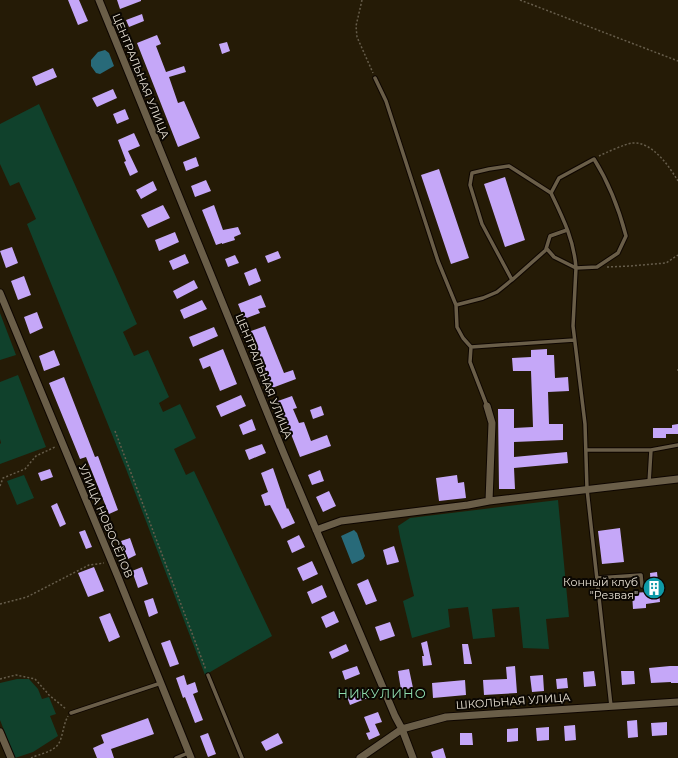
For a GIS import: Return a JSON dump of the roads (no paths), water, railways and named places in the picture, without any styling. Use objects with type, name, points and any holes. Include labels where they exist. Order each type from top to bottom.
[{"type":"street","name":"ЦЕНТРАЛЬНАЯ УЛИЦА","points":[[99,0],[284,454],[395,716],[402,729],[413,758]]},
{"type":"street","name":"УЛИЦА НОВОСЁЛОВ","points":[[0,293],[190,755]]},
{"type":"street","points":[[487,406],[492,423],[489,501]]},
{"type":"street","points":[[316,530],[342,521],[489,501],[678,479]]},
{"type":"street","name":"ШКОЛЬНАЯ УЛИЦА","points":[[360,758],[402,729],[446,717],[678,702]]},
{"type":"street","points":[[0,732],[11,758]]},
{"type":"lane","points":[[375,78],[386,101],[438,260],[456,305],[456,327],[471,347],[470,362],[487,406]]},
{"type":"lane","points":[[547,249],[554,257],[576,268],[597,267],[618,253],[626,236],[619,210],[604,175],[594,159],[560,178],[550,193]]},
{"type":"lane","points":[[512,280],[482,224],[470,185],[472,173],[509,166],[550,193],[575,251],[574,340],[585,424],[587,489],[611,706]]},
{"type":"lane","points":[[456,305],[483,298],[497,292],[547,249],[550,236],[567,230]]},
{"type":"lane","points":[[471,347],[574,340]]},
{"type":"lane","points":[[587,450],[651,450],[678,445]]},
{"type":"lane","points":[[649,482],[651,450]]},
{"type":"lane","points":[[597,578],[641,575],[642,586]]},
{"type":"lane","points":[[208,675],[242,758]]},
{"type":"lane","points":[[71,713],[160,683]]},
{"type":"lane","points":[[176,758],[190,755]]},
{"type":"water","points":[[105,50],[109,53],[114,66],[100,74],[96,73],[91,66],[91,60],[98,52]]},
{"type":"water","points":[[354,530],[357,533],[365,556],[363,559],[352,564],[341,536]]},
{"type":"place","name":"Конный клуб \"Резвая\"","points":[[654,588]]},
{"type":"district","name":"НИКУЛИНО","points":[[382,693]]}]
